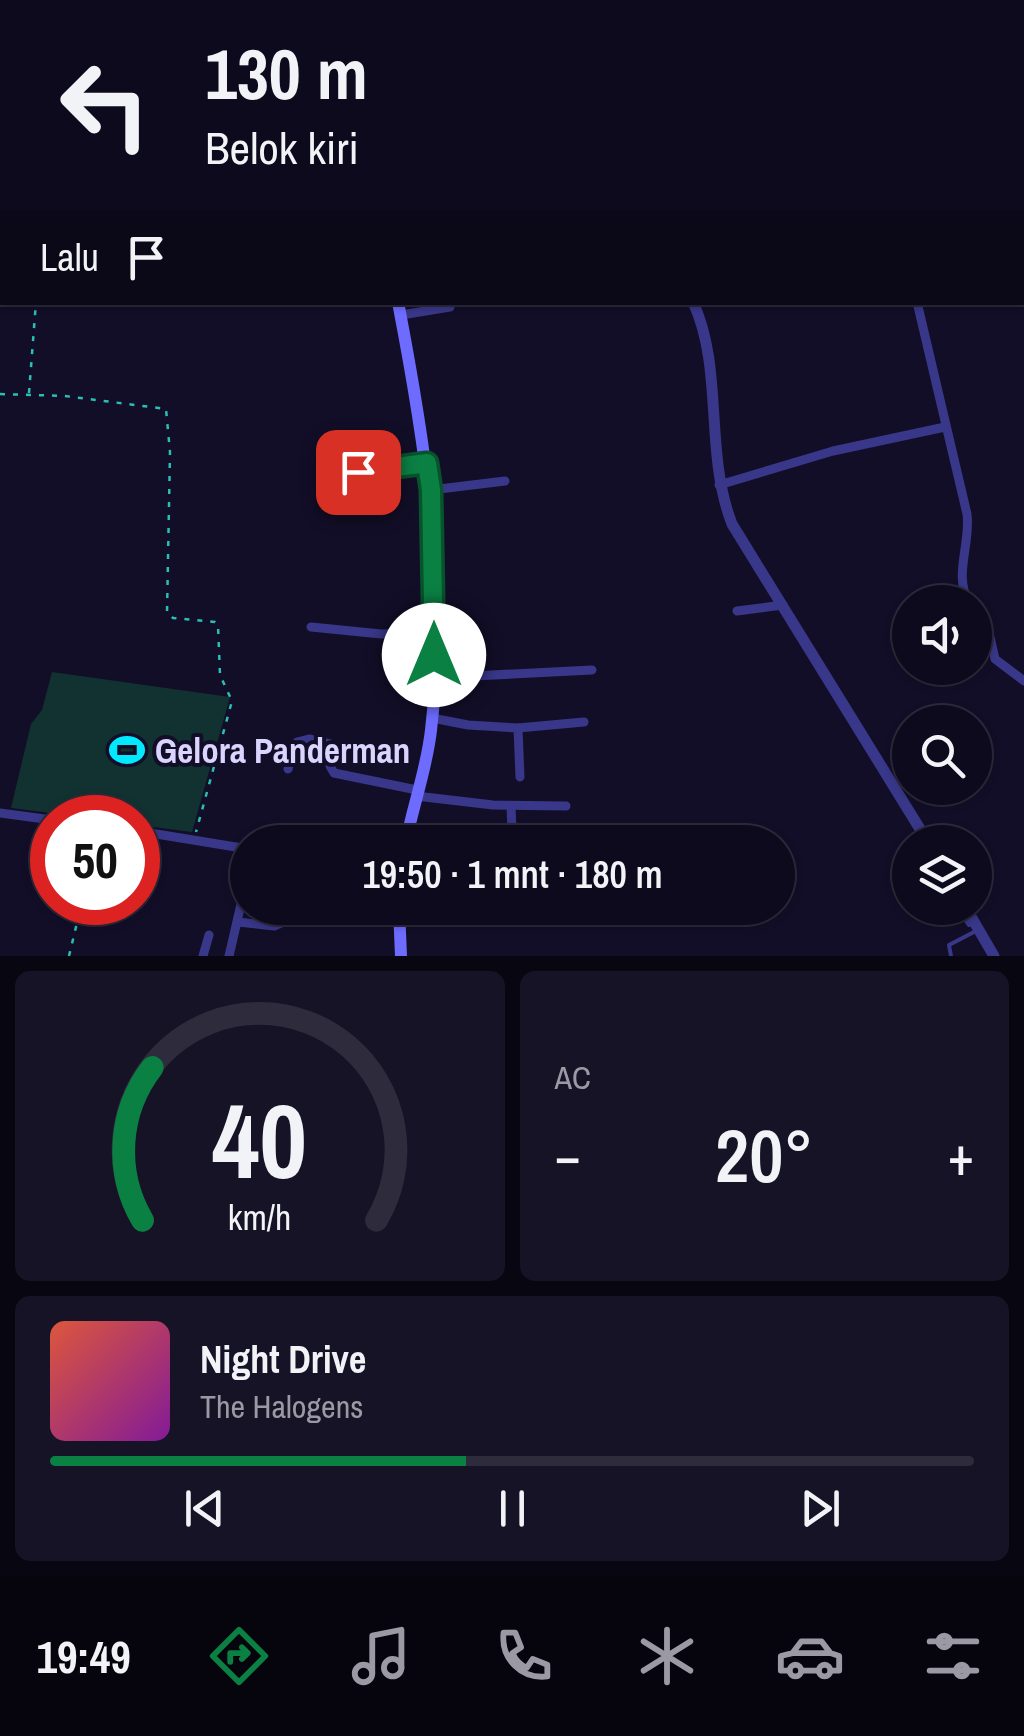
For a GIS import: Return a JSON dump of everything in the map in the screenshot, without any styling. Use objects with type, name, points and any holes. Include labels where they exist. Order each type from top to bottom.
[{"type":"main road","points":[[399,309],[431,490],[435,632],[432,718],[410,825]]},
{"type":"main road","points":[[400,925],[401,956]]},
{"type":"street","points":[[694,305],[707,348],[719,485],[732,524],[918,825]]},
{"type":"street","points":[[918,305],[970,532],[962,585]]},
{"type":"street","points":[[399,309],[450,307]]},
{"type":"street","points":[[719,485],[833,451],[945,427]]},
{"type":"street","points":[[345,474],[427,463]]},
{"type":"street","points":[[431,490],[505,481]]},
{"type":"street","points":[[737,611],[782,604]]},
{"type":"street","points":[[312,626],[380,634],[435,632]]},
{"type":"street","points":[[992,646],[995,659],[1024,681]]},
{"type":"street","points":[[433,678],[592,670]]},
{"type":"street","points":[[432,718],[518,728],[584,722]]},
{"type":"street","points":[[518,728],[520,777]]},
{"type":"street","points":[[288,769],[297,742],[323,741],[330,744],[330,766],[334,773],[417,793],[511,806],[566,806]]},
{"type":"street","points":[[511,806],[512,825]]},
{"type":"street","points":[[0,813],[30,817]]},
{"type":"street","points":[[160,834],[230,846]]},
{"type":"street","points":[[229,956],[237,925]]},
{"type":"street","points":[[974,925],[994,956]]},
{"type":"street","points":[[203,956],[208,935]]},
{"type":"lane","points":[[951,956],[949,945],[964,925]]},
{"type":"path","points":[[28,395],[36,305]]},
{"type":"path","points":[[0,394],[158,406],[168,414],[166,612],[173,618],[218,625],[220,675],[232,701],[194,839]]},
{"type":"path","points":[[70,956],[77,925]]},
{"type":"green space","points":[[52,672],[230,697],[192,832],[160,828],[160,795],[30,795],[30,810],[11,808],[31,724],[42,710]]},
{"type":"place","name":"Gelora Panderman","points":[[127,750]]},
{"type":"route","points":[[358,472],[427,463],[431,490],[434,655]]}]
